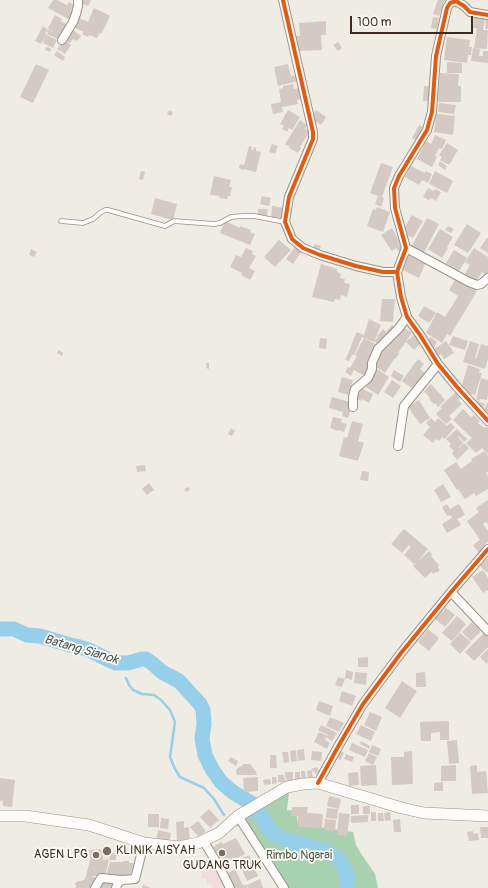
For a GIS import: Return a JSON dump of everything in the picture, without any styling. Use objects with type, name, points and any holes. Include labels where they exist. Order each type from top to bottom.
[{"type":"main road","points":[[0,816],[25,816],[89,825],[144,843],[179,847],[198,843],[218,833],[239,816],[287,787],[318,783],[424,813],[488,816]]},
{"type":"street","points":[[62,40],[73,22],[78,6],[78,0]]},
{"type":"street","points":[[283,0],[313,132],[313,139],[289,197],[285,222],[292,239],[303,248],[320,255],[356,266],[383,272],[397,272]]},
{"type":"street","points":[[488,15],[470,12],[456,1],[450,3],[447,8],[436,56],[432,112],[427,130],[399,176],[394,188],[395,208],[406,248],[397,272],[407,316],[438,364],[488,421]]},
{"type":"street","points":[[406,248],[477,284],[481,284],[488,278]]},
{"type":"street","points":[[353,407],[355,389],[368,378],[378,349],[399,328],[407,316]]},
{"type":"street","points":[[398,446],[404,406],[438,364]]},
{"type":"street","points":[[318,783],[363,704],[401,653],[488,549]]},
{"type":"street","points":[[451,592],[488,630]]},
{"type":"street","points":[[239,816],[284,888]]},
{"type":"street","points":[[203,840],[230,888]]},
{"type":"street","points":[[137,888],[135,879],[144,843]]},
{"type":"street","points":[[95,888],[101,878],[122,880],[135,879]]},
{"type":"street","points":[[116,888],[118,883],[122,880]]},
{"type":"lane","points":[[61,221],[82,223],[93,219],[105,210],[108,210],[165,226],[174,220],[214,224],[220,223],[231,217],[249,216],[285,222]]},
{"type":"shaded area","name":"KLINIK AISYAH","points":[[102,845],[112,848],[109,860],[103,860]]},
{"type":"shaded area","points":[[214,864],[226,887],[213,888],[211,884],[207,885],[206,878],[201,879],[201,872]]},
{"type":"green space","name":"Rimbo Ngarai","points":[[290,783],[287,810],[296,811],[298,824],[353,832],[356,845],[375,874],[378,888],[279,888],[242,826],[221,825]]},
{"type":"building","points":[[53,0],[57,0],[67,5],[69,2],[77,7],[70,20],[48,8]]},
{"type":"building","points":[[79,0],[91,0],[88,6],[78,2]]},
{"type":"building","points":[[438,0],[445,0],[439,16],[433,14]]},
{"type":"building","points":[[94,8],[110,16],[102,33],[100,33],[97,38],[89,35],[88,37],[82,34],[84,32],[73,27],[77,17],[88,22]]},
{"type":"building","points":[[55,15],[68,25],[59,40],[46,32],[48,29],[55,33],[48,28]]},
{"type":"building","points":[[433,17],[439,18],[437,29],[431,28]]},
{"type":"building","points":[[474,17],[485,18],[483,30],[488,30],[487,49],[474,48],[477,28],[473,28]]},
{"type":"building","points":[[486,17],[488,18],[488,29],[485,29]]},
{"type":"building","points":[[326,21],[326,35],[321,35],[322,50],[296,51],[296,36],[300,36],[299,23]]},
{"type":"building","points":[[43,26],[47,29],[45,33],[47,34],[41,44],[35,41]]},
{"type":"building","points":[[73,30],[81,36],[77,41],[73,39],[70,43],[65,40]]},
{"type":"building","points":[[46,35],[57,40],[53,48],[43,43]]},
{"type":"building","points":[[447,37],[470,40],[469,47],[472,47],[471,55],[468,55],[467,63],[444,60]]},
{"type":"building","points":[[64,40],[71,45],[65,54],[57,49]]},
{"type":"building","points":[[338,42],[342,48],[338,51],[333,45]]},
{"type":"building","points":[[46,47],[51,48],[50,52],[45,50]]},
{"type":"building","points":[[473,48],[480,49],[479,56],[483,56],[483,51],[488,51],[488,63],[471,61]]},
{"type":"building","points":[[57,51],[65,57],[63,61],[54,55]]},
{"type":"building","points":[[447,62],[462,63],[462,73],[447,73]]},
{"type":"building","points":[[36,64],[49,70],[33,103],[20,97]]},
{"type":"building","points":[[288,64],[291,76],[297,75],[298,81],[278,86],[274,67]]},
{"type":"building","points":[[440,73],[459,74],[458,86],[461,86],[461,102],[438,102]]},
{"type":"building","points":[[293,84],[294,89],[299,88],[301,99],[297,100],[298,104],[282,107],[283,112],[273,114],[271,104],[281,102],[279,89],[283,88],[283,86]]},
{"type":"building","points":[[424,86],[431,86],[430,101],[423,101]]},
{"type":"building","points":[[439,103],[456,105],[454,114],[438,112]]},
{"type":"building","points":[[169,110],[173,112],[171,116],[167,114]]},
{"type":"building","points":[[288,110],[300,117],[292,130],[289,128],[287,132],[282,129],[284,126],[280,124]]},
{"type":"building","points":[[316,110],[326,117],[321,125],[311,119]]},
{"type":"building","points":[[436,114],[455,116],[453,135],[434,132]]},
{"type":"building","points":[[300,120],[307,125],[305,129],[310,131],[298,153],[285,144]]},
{"type":"building","points":[[419,125],[425,128],[418,141],[412,138]]},
{"type":"building","points":[[435,135],[446,140],[442,149],[439,148],[435,156],[437,157],[432,167],[417,159],[426,141],[431,144]]},
{"type":"building","points":[[447,143],[458,150],[449,165],[440,160],[442,157],[439,155]]},
{"type":"building","points":[[272,144],[278,146],[275,154],[269,152]]},
{"type":"building","points":[[249,146],[252,147],[251,150],[253,150],[254,147],[256,148],[256,151],[261,152],[256,172],[239,168],[240,164],[244,165]]},
{"type":"building","points":[[440,161],[447,166],[445,170],[438,165]]},
{"type":"building","points":[[381,163],[393,167],[382,197],[384,198],[381,207],[375,204],[378,196],[370,193]]},
{"type":"building","points":[[411,166],[425,173],[426,171],[432,174],[428,183],[422,180],[419,185],[405,177]]},
{"type":"building","points":[[141,171],[145,172],[143,180],[139,179]]},
{"type":"building","points":[[435,171],[453,181],[447,193],[429,184]]},
{"type":"building","points":[[214,176],[231,180],[229,187],[232,187],[230,196],[228,196],[227,199],[219,198],[220,196],[210,195]]},
{"type":"building","points":[[428,188],[441,192],[436,201],[431,198],[429,200],[423,197]]},
{"type":"building","points":[[262,196],[271,198],[269,206],[260,204]]},
{"type":"building","points":[[155,198],[177,204],[173,220],[151,214]]},
{"type":"building","points":[[272,206],[284,208],[283,218],[271,217]]},
{"type":"building","points":[[377,207],[390,212],[383,232],[367,226],[373,209],[376,210]]},
{"type":"building","points":[[258,209],[268,209],[267,216],[258,215]]},
{"type":"building","points":[[412,215],[423,221],[413,238],[402,232]]},
{"type":"building","points":[[427,218],[439,224],[423,254],[411,247]]},
{"type":"building","points":[[225,221],[240,228],[240,226],[251,230],[250,232],[255,234],[250,245],[220,233]]},
{"type":"building","points":[[467,224],[481,233],[468,253],[454,245]]},
{"type":"building","points":[[448,226],[454,229],[451,233],[445,230]]},
{"type":"building","points":[[392,228],[399,241],[398,242],[404,248],[399,252],[396,248],[392,251],[381,235]]},
{"type":"building","points":[[440,229],[453,237],[442,258],[428,249]]},
{"type":"building","points":[[488,238],[488,253],[480,248]]},
{"type":"building","points":[[279,240],[291,250],[275,267],[264,257]]},
{"type":"building","points":[[315,244],[321,246],[319,251],[313,249]]},
{"type":"building","points":[[295,247],[301,252],[293,264],[286,259]]},
{"type":"building","points":[[246,248],[253,251],[252,254],[256,256],[249,268],[255,271],[250,280],[241,275],[242,273],[230,267],[236,255],[241,257]]},
{"type":"building","points":[[474,248],[488,257],[488,276],[482,272],[476,282],[464,275],[470,265],[465,262]]},
{"type":"building","points":[[31,249],[37,252],[34,257],[29,255]]},
{"type":"building","points":[[454,250],[467,258],[459,271],[446,263]]},
{"type":"building","points":[[408,255],[425,264],[419,278],[401,269]]},
{"type":"building","points":[[321,264],[337,269],[337,272],[341,274],[340,278],[345,279],[344,283],[350,284],[347,297],[341,295],[340,300],[335,299],[334,302],[312,297]]},
{"type":"building","points":[[456,278],[477,291],[450,336],[447,334],[442,343],[426,333],[437,312],[445,317],[458,296],[449,290]]},
{"type":"building","points":[[382,299],[395,299],[393,322],[380,321]]},
{"type":"building","points":[[424,306],[436,313],[429,323],[418,316]]},
{"type":"building","points":[[369,319],[381,325],[374,342],[362,337],[354,355],[352,355],[349,361],[345,360],[357,332],[364,335]]},
{"type":"building","points":[[392,325],[397,329],[381,346],[374,341],[383,329],[386,332]]},
{"type":"building","points":[[402,326],[412,333],[385,373],[372,364]]},
{"type":"building","points":[[414,335],[421,343],[414,350],[406,342]]},
{"type":"building","points":[[453,336],[468,341],[465,350],[449,345]]},
{"type":"building","points":[[431,337],[437,342],[434,347],[427,342]]},
{"type":"building","points":[[320,338],[327,339],[326,349],[319,348]]},
{"type":"building","points":[[364,338],[379,346],[368,366],[371,368],[366,377],[354,370],[351,376],[345,372],[348,367],[350,368],[357,356],[355,355]]},
{"type":"building","points":[[446,341],[454,353],[444,359],[441,354],[435,357],[431,351]]},
{"type":"building","points":[[470,341],[479,344],[476,359],[481,344],[488,346],[488,359],[485,369],[463,362]]},
{"type":"building","points":[[59,350],[63,353],[62,356],[57,353]]},
{"type":"building","points":[[418,359],[424,364],[420,369],[425,373],[413,389],[402,381]]},
{"type":"building","points":[[206,363],[209,363],[209,369],[206,368]]},
{"type":"building","points":[[468,365],[480,369],[479,373],[482,373],[475,395],[460,391]]},
{"type":"building","points":[[377,369],[389,377],[378,395],[366,387]]},
{"type":"building","points":[[394,370],[404,376],[400,382],[391,376]]},
{"type":"building","points":[[342,377],[353,380],[349,395],[338,392]]},
{"type":"building","points":[[481,378],[488,380],[488,395],[487,400],[480,399],[480,401],[476,400]]},
{"type":"building","points":[[392,380],[401,386],[393,398],[384,392]]},
{"type":"building","points":[[431,384],[445,400],[438,407],[429,399],[430,398],[424,391]]},
{"type":"building","points":[[360,388],[373,394],[369,403],[362,399],[361,401],[355,398]]},
{"type":"building","points":[[457,391],[462,397],[458,400],[462,404],[449,416],[452,419],[446,424],[436,414],[442,408],[440,407]]},
{"type":"building","points":[[332,397],[350,402],[349,407],[351,408],[348,418],[342,416],[343,412],[329,408]]},
{"type":"building","points":[[419,400],[430,418],[420,424],[408,407]]},
{"type":"building","points":[[475,400],[485,404],[483,409],[473,405]]},
{"type":"building","points":[[488,402],[488,413],[483,410]]},
{"type":"building","points":[[463,409],[471,417],[474,415],[480,421],[478,423],[484,428],[486,426],[488,428],[488,454],[482,448],[476,453],[466,443],[472,438],[453,420]]},
{"type":"building","points":[[333,417],[342,419],[341,422],[347,424],[344,432],[330,428]]},
{"type":"building","points":[[431,418],[435,422],[438,418],[447,426],[450,423],[455,427],[445,439],[442,437],[439,441],[436,439],[433,443],[423,435],[430,427],[426,423]]},
{"type":"building","points":[[352,421],[363,424],[358,441],[364,443],[358,461],[339,456],[344,437],[347,438]]},
{"type":"building","points":[[231,428],[235,431],[232,436],[228,434]]},
{"type":"building","points":[[457,429],[467,439],[464,442],[459,436],[458,437],[463,443],[458,448],[464,443],[469,448],[457,460],[452,453],[454,451],[449,446],[451,444],[446,439]]},
{"type":"building","points":[[485,451],[488,456],[488,472],[486,473],[488,476],[488,489],[476,496],[474,493],[465,499],[458,489],[457,490],[444,470],[456,462],[461,469],[472,461],[471,459]]},
{"type":"building","points":[[145,465],[146,471],[137,472],[136,466]]},
{"type":"building","points":[[362,471],[369,472],[368,481],[360,480]]},
{"type":"building","points":[[149,483],[154,490],[147,495],[142,489]]},
{"type":"building","points":[[443,484],[451,497],[441,502],[434,490]]},
{"type":"building","points":[[189,487],[190,490],[186,492],[184,489]]},
{"type":"building","points":[[488,500],[488,524],[486,522],[483,524],[488,531],[488,542],[484,545],[486,548],[479,553],[473,545],[480,540],[467,521],[479,512],[476,508]]},
{"type":"building","points":[[447,504],[450,509],[459,504],[465,515],[457,519],[461,525],[447,533],[442,524],[452,518],[450,515],[447,516],[442,507]]},
{"type":"building","points":[[404,529],[428,549],[415,565],[404,555],[411,547],[409,545],[402,553],[391,544]]},
{"type":"building","points":[[429,551],[432,554],[431,556],[439,565],[438,567],[440,570],[433,574],[431,572],[425,578],[413,566]]},
{"type":"building","points":[[488,558],[488,571],[487,573],[480,566]]},
{"type":"building","points":[[483,570],[488,578],[488,590],[483,593],[472,577]]},
{"type":"building","points":[[446,608],[455,615],[445,627],[435,619]]},
{"type":"building","points":[[457,616],[466,624],[452,641],[442,633]]},
{"type":"building","points":[[472,622],[481,631],[471,641],[462,632]]},
{"type":"building","points":[[428,629],[439,638],[429,651],[418,642]]},
{"type":"building","points":[[485,632],[488,635],[488,647],[474,661],[465,652]]},
{"type":"building","points":[[460,633],[471,642],[460,654],[450,644]]},
{"type":"building","points":[[488,649],[488,662],[487,664],[480,657]]},
{"type":"building","points":[[368,657],[368,667],[358,667],[358,658]]},
{"type":"building","points":[[346,670],[353,672],[352,680],[345,678]]},
{"type":"building","points":[[355,672],[367,673],[366,685],[354,683]]},
{"type":"building","points":[[425,672],[426,687],[416,687],[416,673]]},
{"type":"building","points":[[338,677],[345,679],[342,687],[335,685]]},
{"type":"building","points":[[402,681],[417,691],[400,718],[385,708]]},
{"type":"building","points":[[342,691],[356,696],[352,706],[339,701]]},
{"type":"building","points":[[319,701],[333,706],[330,716],[316,710]]},
{"type":"building","points":[[370,712],[382,717],[376,731],[364,725]]},
{"type":"building","points":[[330,717],[344,723],[339,732],[326,726]]},
{"type":"building","points":[[449,721],[449,740],[440,740],[440,732],[431,733],[431,741],[421,741],[420,722]]},
{"type":"building","points":[[321,725],[337,733],[332,741],[326,737],[325,740],[330,743],[327,749],[314,742],[319,732],[328,736],[318,730]]},
{"type":"building","points":[[361,725],[375,732],[371,741],[356,734]]},
{"type":"building","points":[[457,740],[459,763],[449,764],[447,741]]},
{"type":"building","points":[[361,741],[370,746],[369,749],[360,744]]},
{"type":"building","points":[[352,743],[368,750],[365,757],[349,750]]},
{"type":"building","points":[[372,745],[381,749],[378,756],[369,752]]},
{"type":"building","points":[[304,749],[305,760],[298,761],[297,750]]},
{"type":"building","points":[[296,750],[297,761],[291,762],[290,751]]},
{"type":"building","points":[[338,750],[344,753],[341,760],[335,757]]},
{"type":"building","points":[[312,751],[322,752],[321,761],[311,760]]},
{"type":"building","points":[[412,751],[413,784],[392,785],[391,757],[404,757],[404,752]]},
{"type":"building","points":[[282,752],[288,752],[289,762],[284,763]]},
{"type":"building","points":[[369,753],[377,757],[373,765],[365,761]]},
{"type":"building","points":[[346,754],[354,757],[352,762],[344,759]]},
{"type":"building","points":[[270,755],[276,755],[277,768],[270,768]]},
{"type":"building","points":[[231,757],[238,761],[236,766],[228,761]]},
{"type":"building","points":[[244,764],[250,764],[257,775],[237,775],[236,770]]},
{"type":"building","points":[[376,765],[377,785],[361,786],[360,766]]},
{"type":"building","points":[[456,765],[456,781],[441,781],[441,766]]},
{"type":"building","points":[[477,765],[477,772],[486,771],[488,793],[472,794],[470,766]]},
{"type":"building","points":[[317,767],[319,771],[316,774],[311,769]]},
{"type":"building","points":[[312,770],[313,777],[308,778],[307,771]]},
{"type":"building","points":[[301,771],[305,771],[306,778],[301,778]]},
{"type":"building","points":[[285,772],[293,772],[293,780],[286,781]]},
{"type":"building","points":[[295,772],[300,772],[300,780],[295,780]]},
{"type":"building","points":[[358,772],[359,785],[349,786],[348,773]]},
{"type":"building","points":[[278,775],[284,775],[285,782],[278,782]]},
{"type":"building","points":[[258,777],[258,791],[244,792],[243,778]]},
{"type":"building","points":[[272,777],[276,777],[277,783],[272,784]]},
{"type":"building","points":[[0,778],[15,780],[12,807],[3,806],[3,801],[0,801]]},
{"type":"building","points":[[270,779],[271,784],[264,785],[263,780]]},
{"type":"building","points":[[443,782],[443,791],[434,791],[434,783]]},
{"type":"building","points":[[329,796],[341,799],[339,809],[327,806]]},
{"type":"building","points":[[351,805],[359,805],[359,814],[351,814]]},
{"type":"building","points":[[363,806],[370,806],[370,814],[363,814]]},
{"type":"building","points":[[292,807],[308,807],[307,813],[323,814],[322,828],[298,827],[298,816],[291,816]]},
{"type":"building","points":[[327,808],[338,809],[337,819],[326,818]]},
{"type":"building","points":[[209,809],[219,820],[210,828],[200,817]]},
{"type":"building","points":[[371,812],[376,812],[376,821],[371,821]]},
{"type":"building","points":[[390,812],[391,820],[385,821],[384,813]]},
{"type":"building","points":[[339,813],[350,814],[347,836],[337,835]]},
{"type":"building","points":[[378,813],[383,813],[384,821],[378,821]]},
{"type":"building","points":[[148,814],[159,814],[159,827],[148,827]]},
{"type":"building","points":[[368,815],[368,822],[351,823],[351,816]]},
{"type":"building","points":[[161,818],[169,819],[168,829],[160,828]]},
{"type":"building","points":[[325,819],[336,820],[335,831],[324,830]]},
{"type":"building","points":[[400,819],[401,832],[394,832],[393,820]]},
{"type":"building","points":[[184,821],[184,828],[189,827],[190,842],[177,843],[176,822]]},
{"type":"building","points":[[198,821],[206,831],[199,837],[190,827]]},
{"type":"building","points":[[480,827],[488,827],[488,838],[481,838]]},
{"type":"building","points":[[158,830],[171,833],[169,844],[156,842]]},
{"type":"building","points":[[473,831],[473,834],[478,833],[479,840],[469,841],[467,832]]},
{"type":"building","points":[[236,838],[245,854],[232,861],[231,859],[219,858],[213,847],[221,842],[223,844]]},
{"type":"building","points":[[116,847],[125,849],[124,854],[114,852]]},
{"type":"building","points":[[102,849],[103,860],[109,860],[105,876],[92,876],[98,880],[93,888],[75,888],[77,886],[75,885],[76,882],[84,880],[86,876],[90,860],[89,850]]},
{"type":"building","points":[[111,853],[116,853],[116,860],[109,860]]},
{"type":"building","points":[[249,855],[258,876],[247,881],[238,861]]},
{"type":"building","points":[[123,861],[134,863],[130,876],[106,876],[110,862]]},
{"type":"building","points":[[235,869],[243,885],[247,885],[247,888],[232,888],[225,875]]},
{"type":"building","points":[[102,879],[114,885],[112,888],[98,888]]},
{"type":"building","points":[[260,879],[263,888],[248,888],[247,885]]},
{"type":"building","points":[[143,885],[151,888],[142,888]]},
{"type":"waterway","name":"Batang Sianok","points":[[0,629],[14,629],[27,635],[40,636],[80,647],[116,663],[128,663],[146,659],[162,672],[179,681],[200,704],[203,710],[204,724],[202,739],[205,755],[221,782],[234,793],[253,804],[271,831],[277,836],[324,850],[336,857],[346,872],[347,888]]},
{"type":"waterway","points":[[126,678],[133,690],[142,694],[154,695],[170,710],[175,722],[170,757],[175,769],[180,777],[204,788],[214,799],[224,815]]},
{"type":"cycle path","points":[[283,0],[313,132],[313,139],[289,197],[285,222],[292,239],[303,248],[320,255],[356,266],[383,272],[397,272],[401,297],[407,317],[438,364],[488,421]]},
{"type":"cycle path","points":[[397,272],[406,248],[395,208],[394,188],[399,176],[427,130],[432,112],[436,56],[447,8],[450,3],[456,1],[470,12],[488,15]]},
{"type":"cycle path","points":[[318,783],[363,704],[401,653],[488,549]]},
{"type":"place","name":"KLINIK AISYAH","points":[[107,851]]},
{"type":"place","name":"GUDANG TRUK","points":[[222,853]]},
{"type":"place","name":"AGEN LPG","points":[[96,855]]}]
